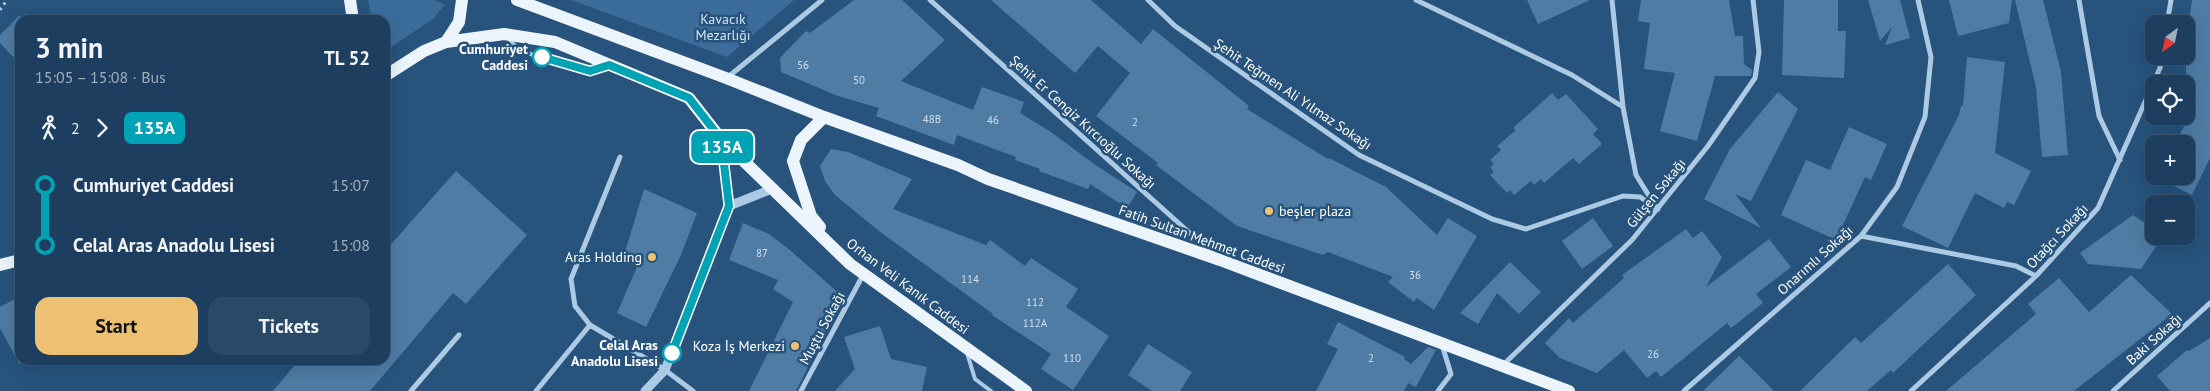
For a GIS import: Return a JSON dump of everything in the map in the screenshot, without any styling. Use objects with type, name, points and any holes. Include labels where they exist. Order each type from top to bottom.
[{"type":"main road","points":[[350,0],[352,15]]},
{"type":"main road","points":[[446,42],[459,22],[462,0]]},
{"type":"main road","name":"Fatih Sultan Mehmet Caddesi","points":[[517,0],[726,78],[824,117],[958,165],[988,179],[1220,260],[1570,391]]},
{"type":"main road","name":"Orhan Veli Kanık Caddesi","points":[[390,73],[424,51],[446,42],[504,34],[555,42],[689,98],[721,139],[850,264],[1026,391]]},
{"type":"main road","points":[[824,117],[801,140],[793,161],[811,216],[850,264]]},
{"type":"main road","points":[[0,265],[15,261]]},
{"type":"street","points":[[726,78],[822,0]]},
{"type":"street","name":"Şehit Er Cengiz Kırcıoğlu Sokağı","points":[[930,0],[1220,260]]},
{"type":"street","name":"Şehit Teğmen Ali Yılmaz Sokağı","points":[[1148,0],[1175,26],[1359,155],[1492,220],[1526,229],[1622,196],[1640,197],[1658,209]]},
{"type":"street","points":[[1416,0],[1572,75],[1623,107]]},
{"type":"street","points":[[1612,0],[1623,107],[1636,175],[1658,209]]},
{"type":"street","name":"Gülşen Sokağı","points":[[1503,366],[1632,240],[1708,146],[1755,78],[1759,52],[1753,0]]},
{"type":"street","name":"Onarımlı Sokağı","points":[[1684,391],[1861,236],[1896,187],[1925,117],[1931,57],[1918,0]]},
{"type":"street","points":[[2079,0],[2098,116],[2120,160]]},
{"type":"street","points":[[2168,15],[2171,0]]},
{"type":"street","name":"Otağcı Sokağı","points":[[1911,391],[2036,276],[2098,208],[2160,65]]},
{"type":"street","points":[[645,391],[665,370],[729,206],[721,139]]},
{"type":"street","points":[[620,157],[571,279],[575,306],[590,326],[665,370],[693,391]]},
{"type":"street","points":[[729,206],[772,189]]},
{"type":"street","points":[[1861,236],[2016,266],[2036,276]]},
{"type":"street","name":"Muştu Sokağı","points":[[801,391],[863,275]]},
{"type":"street","name":"Baki Sokağı","points":[[2113,391],[2210,303]]},
{"type":"street","points":[[536,391],[590,326]]},
{"type":"street","points":[[411,391],[459,334]]},
{"type":"street","points":[[1438,391],[1451,374],[1441,342]]},
{"type":"lane","points":[[504,34],[520,51],[590,71],[609,65]]},
{"type":"lane","points":[[966,348],[975,379],[991,391]]},
{"type":"path","points":[[0,10],[7,0]]},
{"type":"green space","points":[[368,0],[435,0],[445,5],[433,19],[390,48],[390,15],[371,15]]},
{"type":"green space","name":"Kavacık Mezarlığı","points":[[571,0],[794,0],[727,57]]},
{"type":"building","points":[[854,0],[902,0],[945,40],[901,81],[973,110],[982,87],[1024,102],[1020,113],[1051,132],[1094,164],[1137,192],[1127,208],[1090,184],[1088,189],[1039,171],[1040,169],[1015,160],[1016,157],[957,135],[954,145],[876,116],[879,108],[838,96],[781,72],[780,58],[806,31],[810,33]]},
{"type":"building","points":[[991,0],[1091,0],[1141,44],[1153,29],[1249,106],[1247,109],[1328,159],[1386,187],[1437,235],[1448,218],[1477,236],[1434,310],[1417,298],[1414,302],[1388,282],[1393,277],[1328,252],[1323,255],[1237,226],[1156,165],[1158,163],[1096,116],[1130,73],[1098,46],[1075,73]]},
{"type":"building","points":[[1527,0],[1590,0],[1538,24]]},
{"type":"building","points":[[1641,0],[1729,0],[1735,36],[1743,36],[1744,64],[1752,70],[1751,76],[1715,76],[1697,141],[1660,131],[1675,73],[1644,69],[1650,23],[1638,21]]},
{"type":"building","points":[[1784,0],[1838,0],[1838,31],[1846,31],[1844,78],[1782,75]]},
{"type":"building","points":[[1868,0],[1900,0],[1910,38],[1885,45],[1892,27],[1880,41]]},
{"type":"building","points":[[1949,0],[2012,0],[2009,23],[1958,36]]},
{"type":"building","points":[[2015,0],[2043,0],[2061,72],[2068,155],[2042,157],[2036,87]]},
{"type":"building","points":[[2192,0],[2210,0],[2210,158],[2192,195],[2172,185],[2195,185],[2195,135],[2180,135],[2184,125],[2195,125],[2195,75],[2186,75],[2186,65],[2195,65],[2195,15],[2190,15]]},
{"type":"building","points":[[15,20],[15,59],[0,43],[0,35]]},
{"type":"building","points":[[1967,57],[2005,62],[1995,153],[2031,171],[2014,205],[2007,202],[2004,208],[1975,193],[1948,248],[1902,226],[1959,115],[1961,106],[1963,106]]},
{"type":"building","points":[[1778,92],[1798,109],[1751,201],[1735,194],[1761,228],[1704,199],[1730,149]]},
{"type":"building","points":[[1552,93],[1558,100],[1566,94],[1598,129],[1593,134],[1602,144],[1579,164],[1573,158],[1544,183],[1541,179],[1534,185],[1531,181],[1514,195],[1510,190],[1507,193],[1490,175],[1494,172],[1490,167],[1494,164],[1490,160],[1501,150],[1497,146],[1516,130],[1513,128]]},
{"type":"building","points":[[1849,127],[1887,144],[1871,180],[1865,177],[1836,240],[1781,215],[1806,160],[1830,170]]},
{"type":"building","points":[[831,149],[848,152],[912,179],[893,209],[986,245],[990,240],[1025,266],[1031,258],[1078,289],[1066,307],[1109,336],[1073,390],[1041,369],[1051,354],[992,315],[879,231],[835,195],[825,181],[820,166]]},
{"type":"building","points":[[456,171],[527,235],[466,304],[453,293],[370,391],[273,391],[295,365],[390,365],[390,245]]},
{"type":"building","name":"Aras Holding","points":[[644,189],[697,213],[681,255],[646,327],[617,313],[637,267],[623,259]]},
{"type":"building","points":[[2133,215],[2145,223],[2145,245],[2157,245],[2141,269],[2088,264],[2080,253]]},
{"type":"building","points":[[1593,218],[1613,246],[1582,269],[1562,241]]},
{"type":"building","name":"Koza İş Merkezi","points":[[743,223],[769,234],[843,297],[796,391],[749,391],[793,302],[773,289],[778,280],[729,260]]},
{"type":"building","points":[[1686,229],[1693,238],[1702,231],[1722,257],[1706,287],[1769,239],[1791,267],[1756,294],[1763,303],[1731,328],[1727,323],[1661,377],[1656,371],[1647,378],[1624,350],[1597,373],[1560,358],[1545,343],[1569,318],[1573,323],[1624,278],[1622,275]]},
{"type":"building","points":[[1510,262],[1541,292],[1519,314],[1497,293],[1478,324],[1460,313]]},
{"type":"building","points":[[1948,264],[1976,295],[1893,373],[1891,370],[1867,391],[1800,391],[1855,337],[1861,343]]},
{"type":"building","points":[[2131,275],[2172,314],[2074,391],[1946,391],[2036,314],[2028,304],[2059,278],[2089,312]]},
{"type":"building","points":[[15,299],[15,356],[0,328],[0,307]]},
{"type":"building","points":[[1338,322],[1405,357],[1404,359],[1411,364],[1428,347],[1436,350],[1416,387],[1408,383],[1404,391],[1316,391],[1338,349],[1327,344]]},
{"type":"building","points":[[880,326],[891,359],[927,367],[922,391],[835,391],[855,369],[844,337]]},
{"type":"building","points":[[2210,338],[2210,391],[2170,391],[2157,376],[2187,350],[2189,351]]},
{"type":"building","points":[[1148,344],[1192,372],[1180,391],[1152,391],[1128,375]]},
{"type":"building","points":[[1739,356],[1774,391],[1703,391]]},
{"type":"bus line","name":"135A","points":[[542,57],[590,71],[609,65],[689,98],[721,139],[729,206],[672,353]]},
{"type":"place","name":"Cumhuriyet Caddesi","points":[[542,57]]},
{"type":"place","name":"beşler plaza","points":[[1269,211]]},
{"type":"place","name":"Aras Holding","points":[[652,257]]},
{"type":"place","name":"Koza İş Merkezi","points":[[795,346]]},
{"type":"place","name":"Celal Aras Anadolu Lisesi","points":[[672,353]]}]
